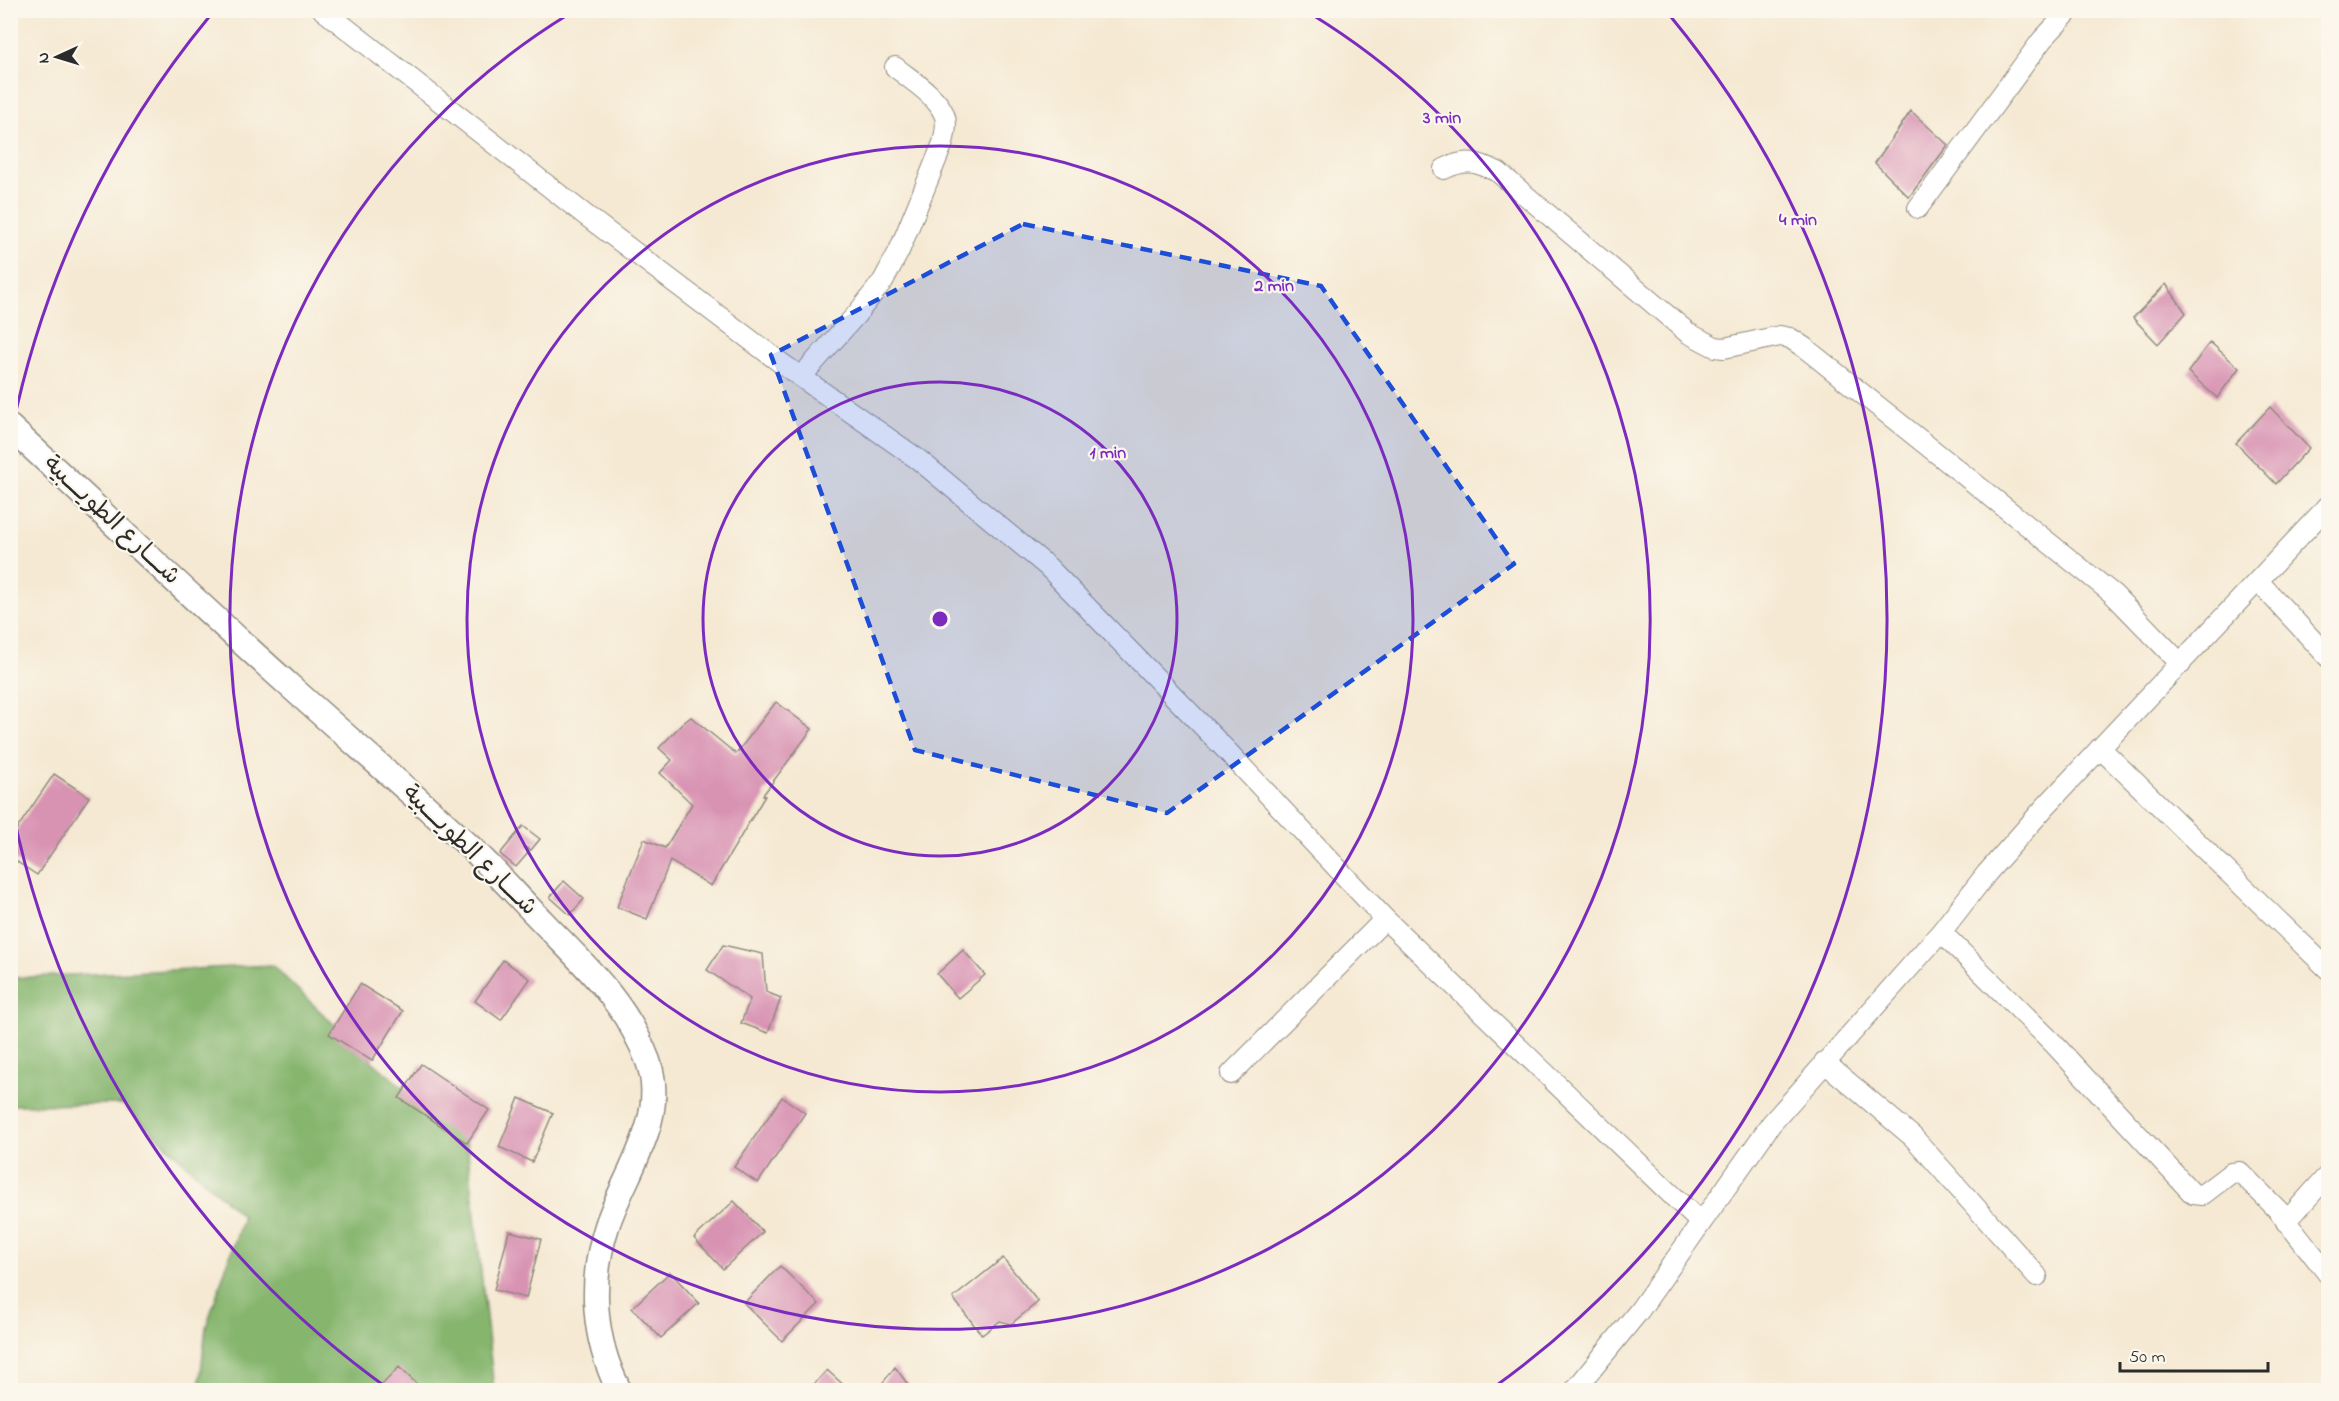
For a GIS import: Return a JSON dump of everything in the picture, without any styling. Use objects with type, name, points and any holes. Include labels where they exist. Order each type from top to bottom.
[{"type":"street","points":[[323,10],[584,214],[801,377],[919,460],[1047,566],[1384,918],[1504,1036],[1701,1223]]},
{"type":"street","points":[[1918,208],[2043,40],[2070,10]]},
{"type":"street","points":[[801,377],[883,281],[899,251],[944,143],[945,116],[936,102],[895,67]]},
{"type":"street","points":[[1444,169],[1457,162],[1477,162],[1498,172],[1688,333],[1704,343],[1724,348],[1780,336],[1790,338],[1819,357],[1918,440],[2028,524],[2113,594],[2181,664]]},
{"type":"street","name":"شــــارع الطويــــبية","points":[[10,428],[281,679],[471,848],[614,996],[633,1027],[649,1064],[654,1092],[649,1126],[608,1224],[598,1257],[595,1296],[600,1341],[619,1390]]},
{"type":"street","points":[[1575,1390],[1639,1311],[1771,1124],[1941,932],[1987,873],[2100,748],[2259,582],[2328,506]]},
{"type":"street","points":[[2259,582],[2328,657]]},
{"type":"street","points":[[2100,748],[2328,969]]},
{"type":"street","points":[[1231,1074],[1384,918]]},
{"type":"street","points":[[1941,932],[2054,1044],[2193,1194],[2202,1195],[2230,1173],[2240,1172],[2286,1222],[2328,1274]]},
{"type":"street","points":[[1824,1062],[1913,1137],[2037,1276]]},
{"type":"street","points":[[2286,1222],[2328,1175]]},
{"type":"highlighted area","points":[[1023,224],[1321,286],[1514,564],[1167,813],[915,750],[771,355]]},
{"type":"green space","points":[[272,965],[372,1061],[467,1143],[494,1390],[199,1390],[206,1327],[243,1217],[122,1104],[11,1105],[11,978]]},
{"type":"building","points":[[1911,111],[1948,145],[1909,197],[1875,163]]},
{"type":"building","points":[[2166,284],[2186,313],[2158,344],[2133,318]]},
{"type":"building","points":[[2210,342],[2239,368],[2217,398],[2188,372]]},
{"type":"building","points":[[2270,407],[2309,448],[2276,484],[2236,443]]},
{"type":"building","points":[[776,702],[812,729],[763,795],[765,796],[711,886],[670,861],[647,919],[617,907],[644,839],[665,848],[692,804],[660,773],[672,760],[659,748],[691,717],[736,754]]},
{"type":"building","points":[[54,774],[89,797],[37,875],[10,857],[10,839]]},
{"type":"building","points":[[523,826],[540,839],[531,850],[524,847],[529,852],[516,867],[500,854]]},
{"type":"building","points":[[564,881],[584,899],[570,915],[550,897]]},
{"type":"building","points":[[723,945],[763,954],[766,992],[781,998],[768,1033],[741,1023],[750,999],[707,970]]},
{"type":"building","points":[[963,950],[985,975],[958,998],[937,974]]},
{"type":"building","points":[[503,960],[530,979],[501,1020],[475,1001]]},
{"type":"building","points":[[360,984],[403,1011],[372,1061],[329,1034]]},
{"type":"building","points":[[421,1064],[489,1110],[467,1143],[399,1098]]},
{"type":"building","points":[[782,1097],[805,1113],[758,1183],[734,1167]]},
{"type":"building","points":[[519,1098],[553,1113],[532,1162],[499,1147]]},
{"type":"building","points":[[734,1201],[763,1232],[723,1269],[694,1238]]},
{"type":"building","points":[[509,1231],[541,1239],[526,1298],[494,1290]]},
{"type":"building","points":[[1003,1258],[1038,1302],[1011,1324],[1000,1321],[982,1335],[953,1298]]},
{"type":"building","points":[[780,1266],[819,1304],[782,1341],[744,1303]]},
{"type":"building","points":[[670,1272],[699,1303],[661,1338],[632,1308]]},
{"type":"building","points":[[399,1367],[423,1390],[377,1390]]},
{"type":"building","points":[[895,1367],[912,1390],[877,1390]]},
{"type":"building","points":[[827,1370],[849,1390],[809,1390]]}]
